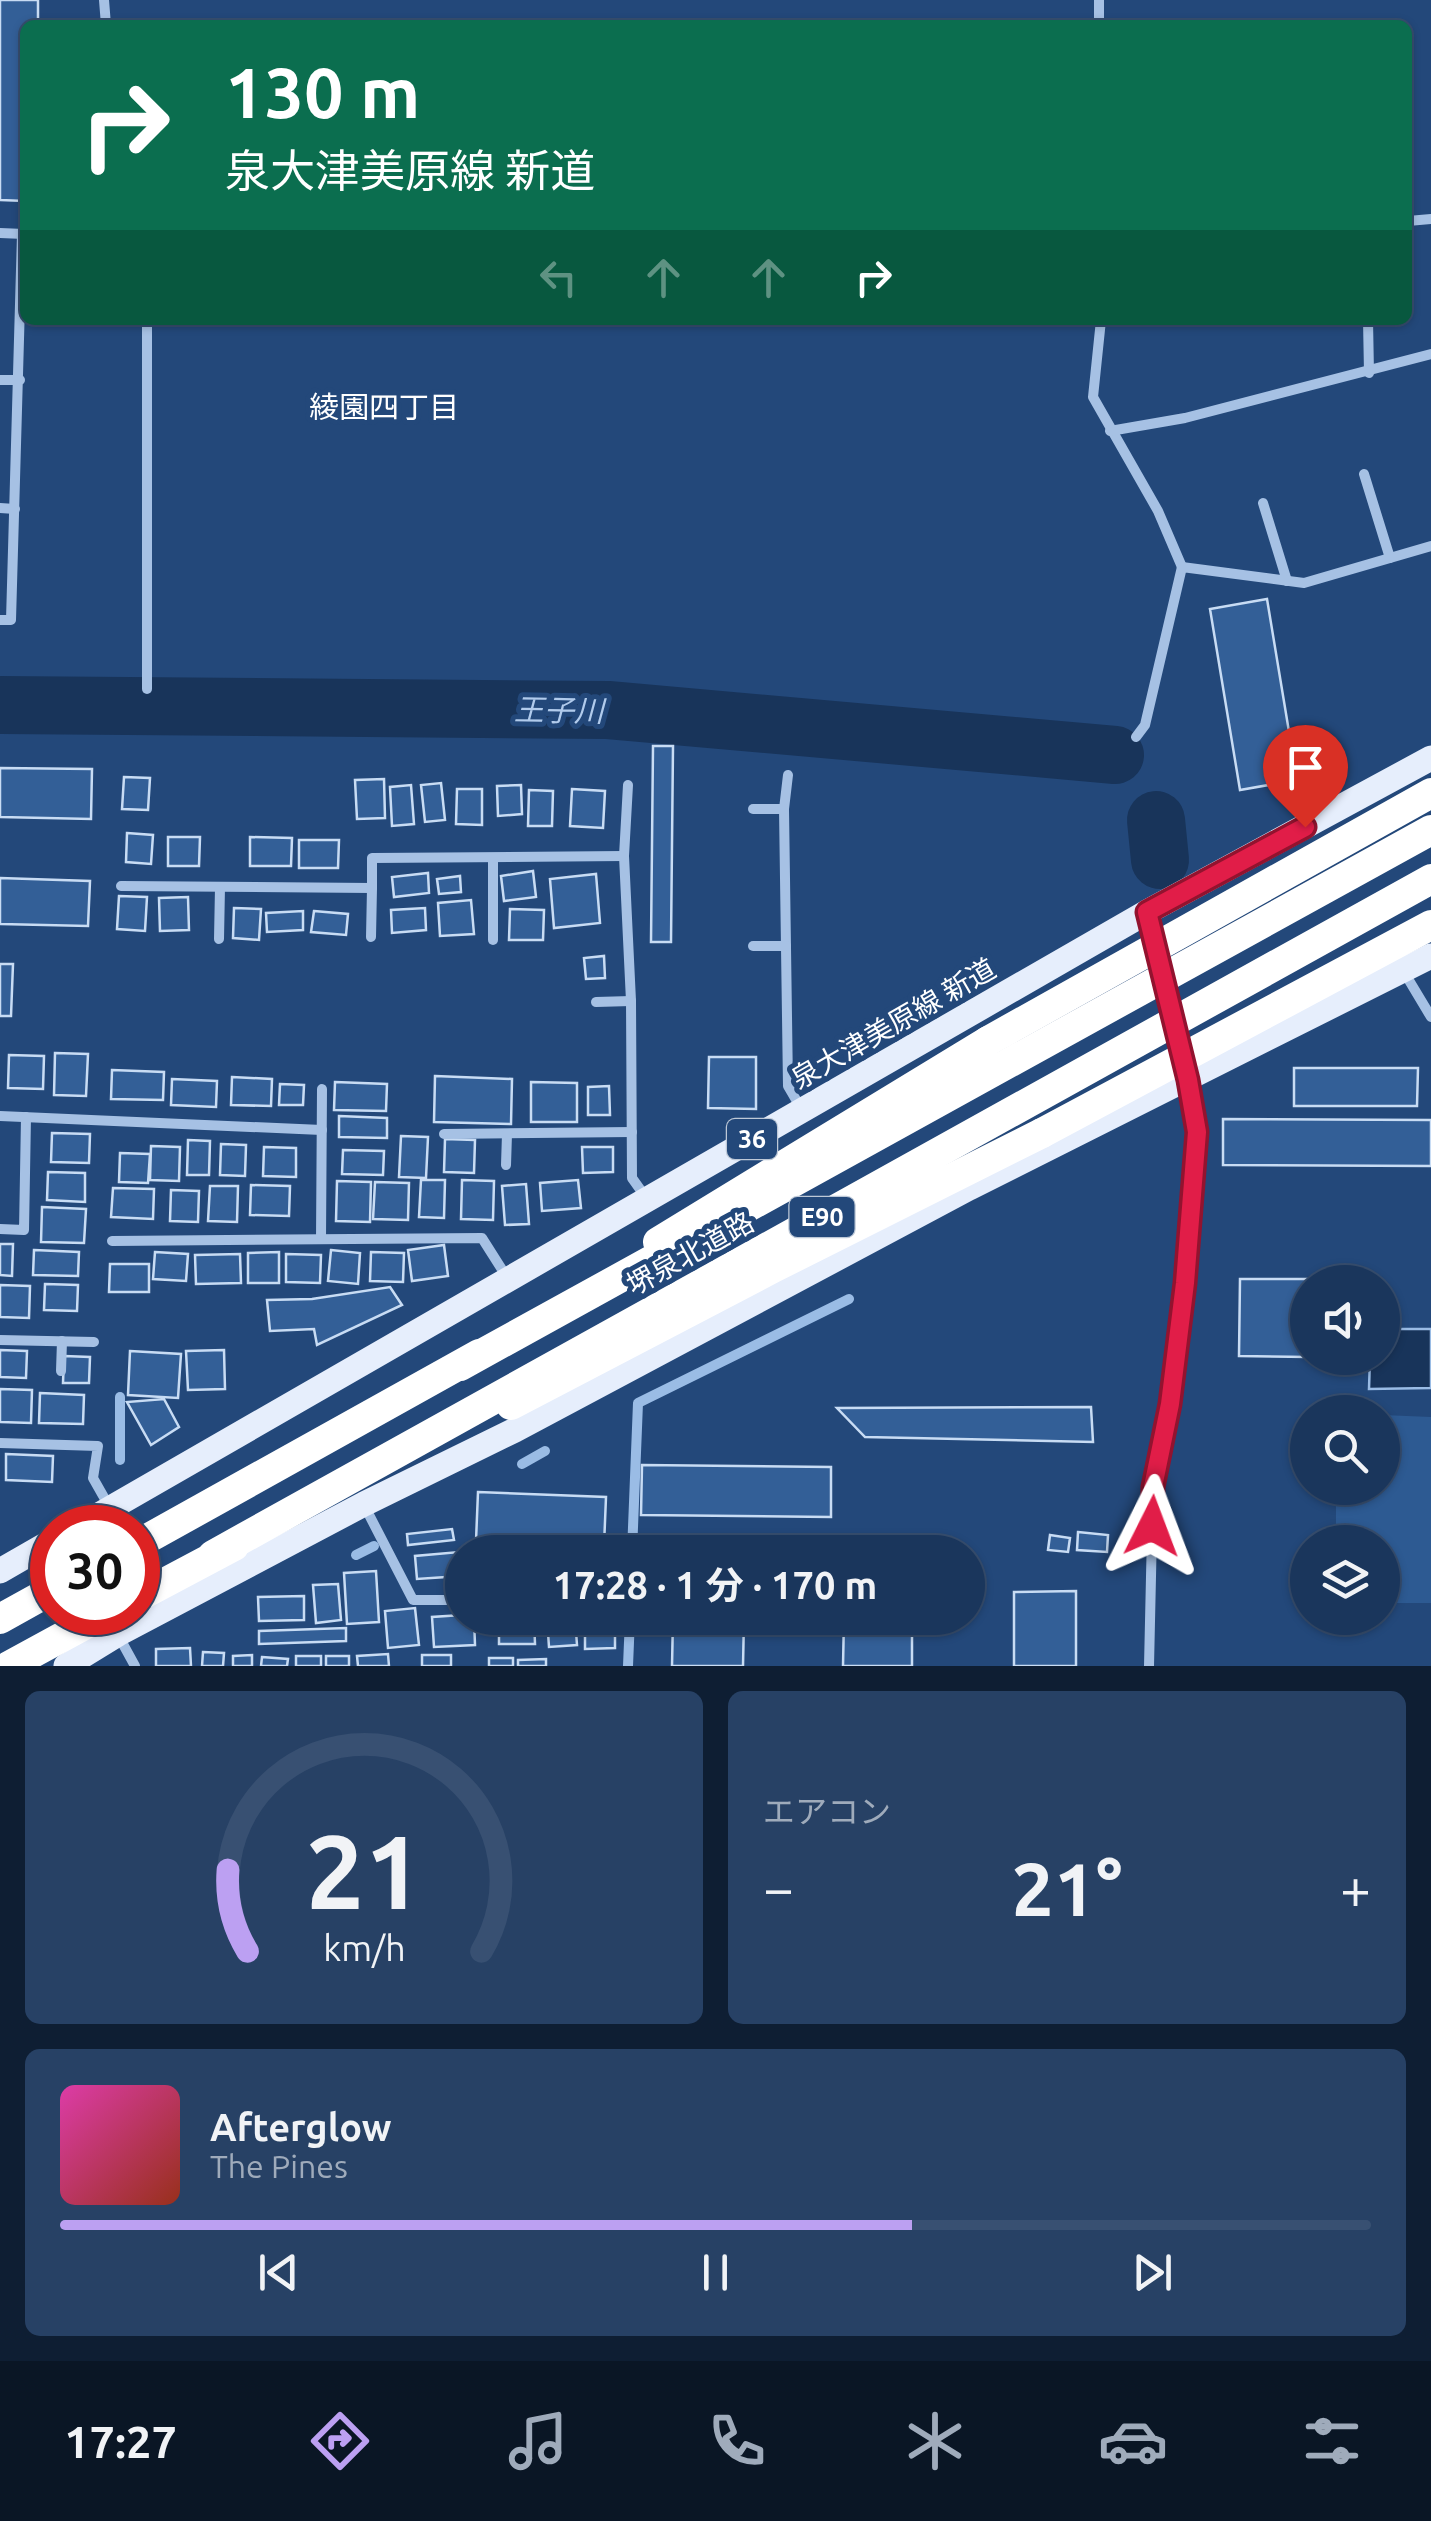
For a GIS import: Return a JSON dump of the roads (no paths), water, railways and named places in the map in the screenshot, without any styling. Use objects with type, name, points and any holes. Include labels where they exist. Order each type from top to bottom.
[{"type":"highway","points":[[460,1366],[988,1040],[1431,793]]},
{"type":"highway","name":"堺泉北道路","points":[[160,1532],[1431,830]]},
{"type":"highway","name":"堺泉北道路","points":[[160,1584],[1431,879]]},
{"type":"highway","points":[[214,1555],[365,1483],[1431,926]]},
{"type":"highway","points":[[0,1619],[30,1602]]},
{"type":"highway","points":[[9,1666],[84,1635]]},
{"type":"main road","name":"泉大津美原線 新道","points":[[115,1505],[1147,912],[1431,758]]},
{"type":"main road","points":[[160,1601],[515,1430],[969,1188],[1431,956]]},
{"type":"main road","points":[[0,1571],[30,1554]]},
{"type":"main road","points":[[66,1666],[100,1635]]},
{"type":"street","points":[[0,620],[10,620],[21,325]]},
{"type":"street","points":[[146,689],[147,325]]},
{"type":"street","points":[[1100,325],[1092,396],[1158,511],[1182,567],[1145,724],[1136,737]]},
{"type":"street","points":[[1368,325],[1369,373]]},
{"type":"street","points":[[1110,431],[1185,418],[1431,354]]},
{"type":"street","points":[[0,380],[20,380]]},
{"type":"street","points":[[1364,474],[1390,558]]},
{"type":"street","points":[[1264,503],[1287,580]]},
{"type":"street","points":[[0,508],[15,509]]},
{"type":"street","points":[[1182,567],[1304,583],[1431,546]]},
{"type":"street","points":[[788,775],[784,809],[788,1086],[802,1110]]},
{"type":"street","points":[[628,785],[624,856],[631,1001],[632,1178],[648,1200]]},
{"type":"street","points":[[753,809],[784,809]]},
{"type":"street","points":[[371,937],[372,858],[624,856]]},
{"type":"street","points":[[494,858],[494,940]]},
{"type":"street","points":[[122,886],[372,888]]},
{"type":"street","points":[[219,938],[220,886]]},
{"type":"street","points":[[1147,912],[1197,1132],[1183,1300],[1170,1404],[1153,1487],[1149,1666]]},
{"type":"street","points":[[754,946],[786,946]]},
{"type":"street","points":[[1404,971],[1431,1017]]},
{"type":"street","points":[[596,1002],[631,1001]]},
{"type":"street","points":[[321,1239],[322,1089]]},
{"type":"street","points":[[0,1116],[322,1130]]},
{"type":"street","points":[[0,1230],[24,1230],[26,1117]]},
{"type":"street","points":[[444,1134],[632,1132]]},
{"type":"street","points":[[506,1165],[507,1134]]},
{"type":"street","points":[[112,1241],[482,1238],[508,1280]]},
{"type":"street","points":[[0,1340],[94,1342]]},
{"type":"street","points":[[61,1371],[62,1341]]},
{"type":"street","points":[[0,1443],[98,1446],[93,1478],[108,1505]]},
{"type":"street","points":[[364,1504],[412,1600],[445,1600]]},
{"type":"street","points":[[119,1635],[136,1666]]},
{"type":"waterway","name":"王子川","points":[[0,705],[608,710],[1115,755]]},
{"type":"waterway","name":"王子川","points":[[1156,820],[1160,860]]},
{"type":"waterway","points":[[633,1535],[638,1403],[849,1299]]},
{"type":"waterway","points":[[120,1397],[120,1460]]},
{"type":"waterway","points":[[522,1464],[545,1451]]},
{"type":"waterway","points":[[356,1555],[374,1546]]},
{"type":"waterway","points":[[628,1666],[629,1635]]},
{"type":"district","name":"綾園四丁目","points":[[384,407]]}]
